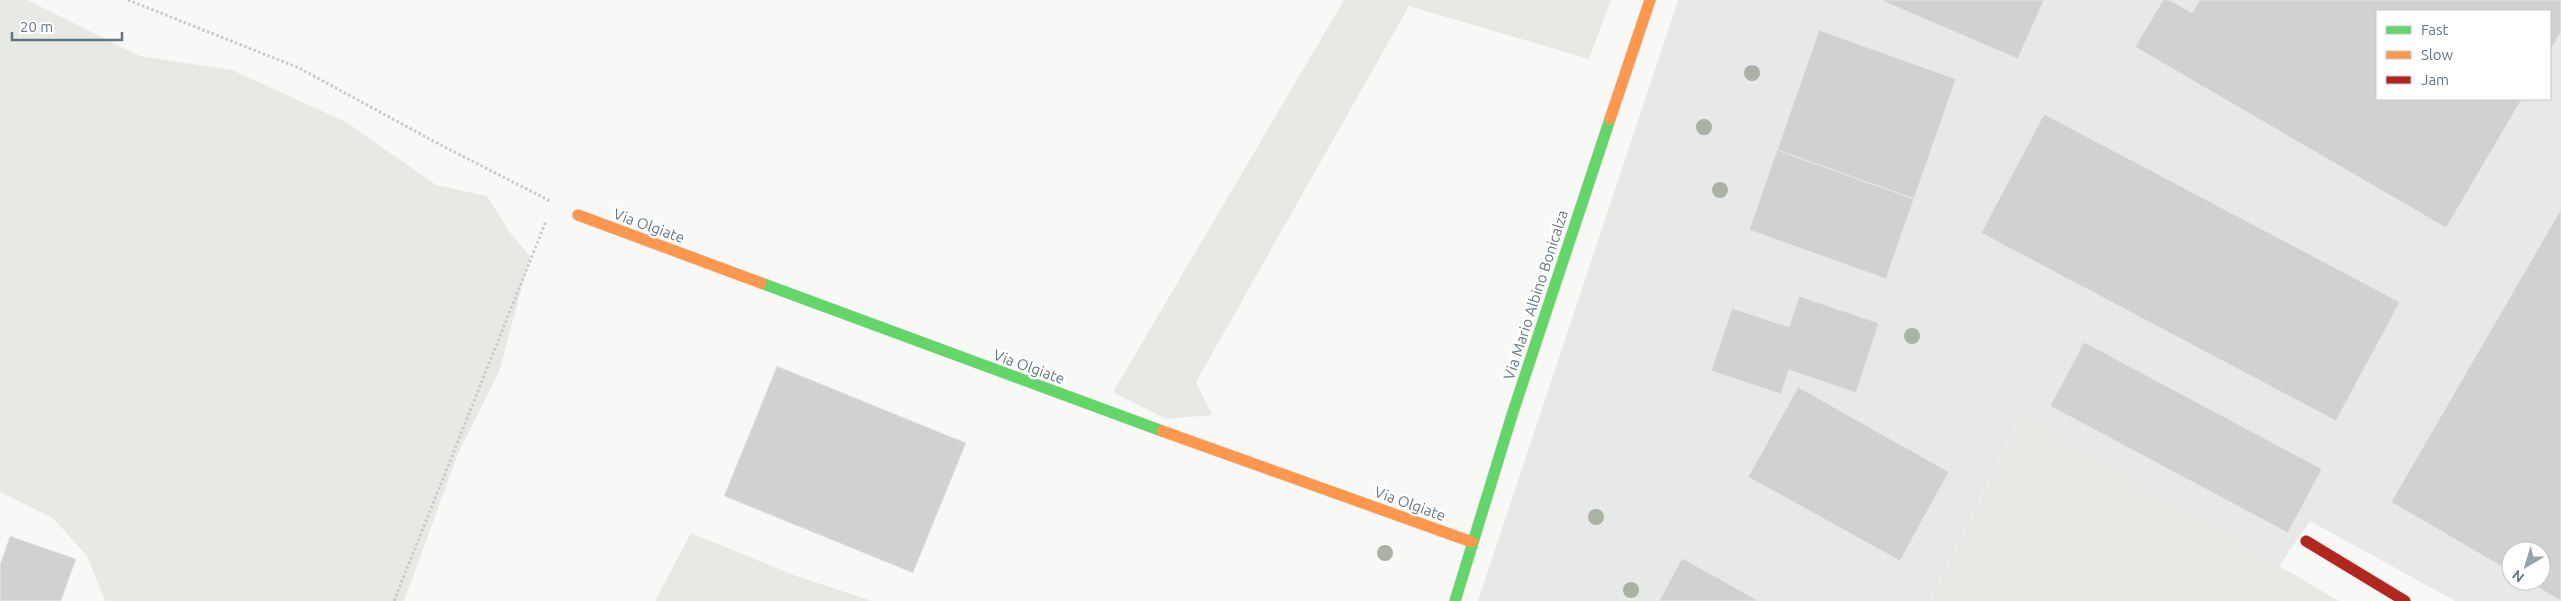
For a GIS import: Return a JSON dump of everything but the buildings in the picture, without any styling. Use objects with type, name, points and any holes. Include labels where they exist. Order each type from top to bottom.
[{"type":"street","name":"Via Mario Albino Bonicalza","points":[[1455,601],[1472,542],[1650,0]]},
{"type":"street","name":"Via Olgiate","points":[[578,215],[1090,406],[1472,542]]},
{"type":"street","points":[[2306,541],[2405,601]]},
{"type":"path","points":[[128,0],[299,68],[437,144],[578,215]]},
{"type":"path","points":[[394,601],[553,202]]},
{"type":"shaded area","points":[[0,0],[27,0],[140,56],[232,70],[346,122],[436,185],[487,196],[509,231],[530,257],[499,372],[458,454],[404,601],[105,601],[87,556],[53,518],[0,492]]},
{"type":"shaded area","points":[[1344,0],[1611,0],[1589,59],[1409,6],[1196,382],[1212,415],[1166,419],[1113,392]]},
{"type":"shaded area","points":[[1678,0],[2561,0],[2561,601],[2455,601],[2310,521],[2279,566],[2021,414],[1930,601],[1478,601]]},
{"type":"shaded area","points":[[2021,414],[2339,601],[1930,601]]},
{"type":"shaded area","points":[[691,533],[796,576],[872,601],[655,601]]},
{"type":"traffic: fast","points":[[1455,601],[1512,415],[1610,119]]},
{"type":"traffic: fast","points":[[761,283],[1162,431]]},
{"type":"traffic: slow","points":[[1610,119],[1650,0]]},
{"type":"traffic: slow","points":[[578,215],[761,283]]},
{"type":"traffic: slow","points":[[1162,431],[1472,542]]},
{"type":"traffic: jam","points":[[2306,541],[2405,601]]}]
